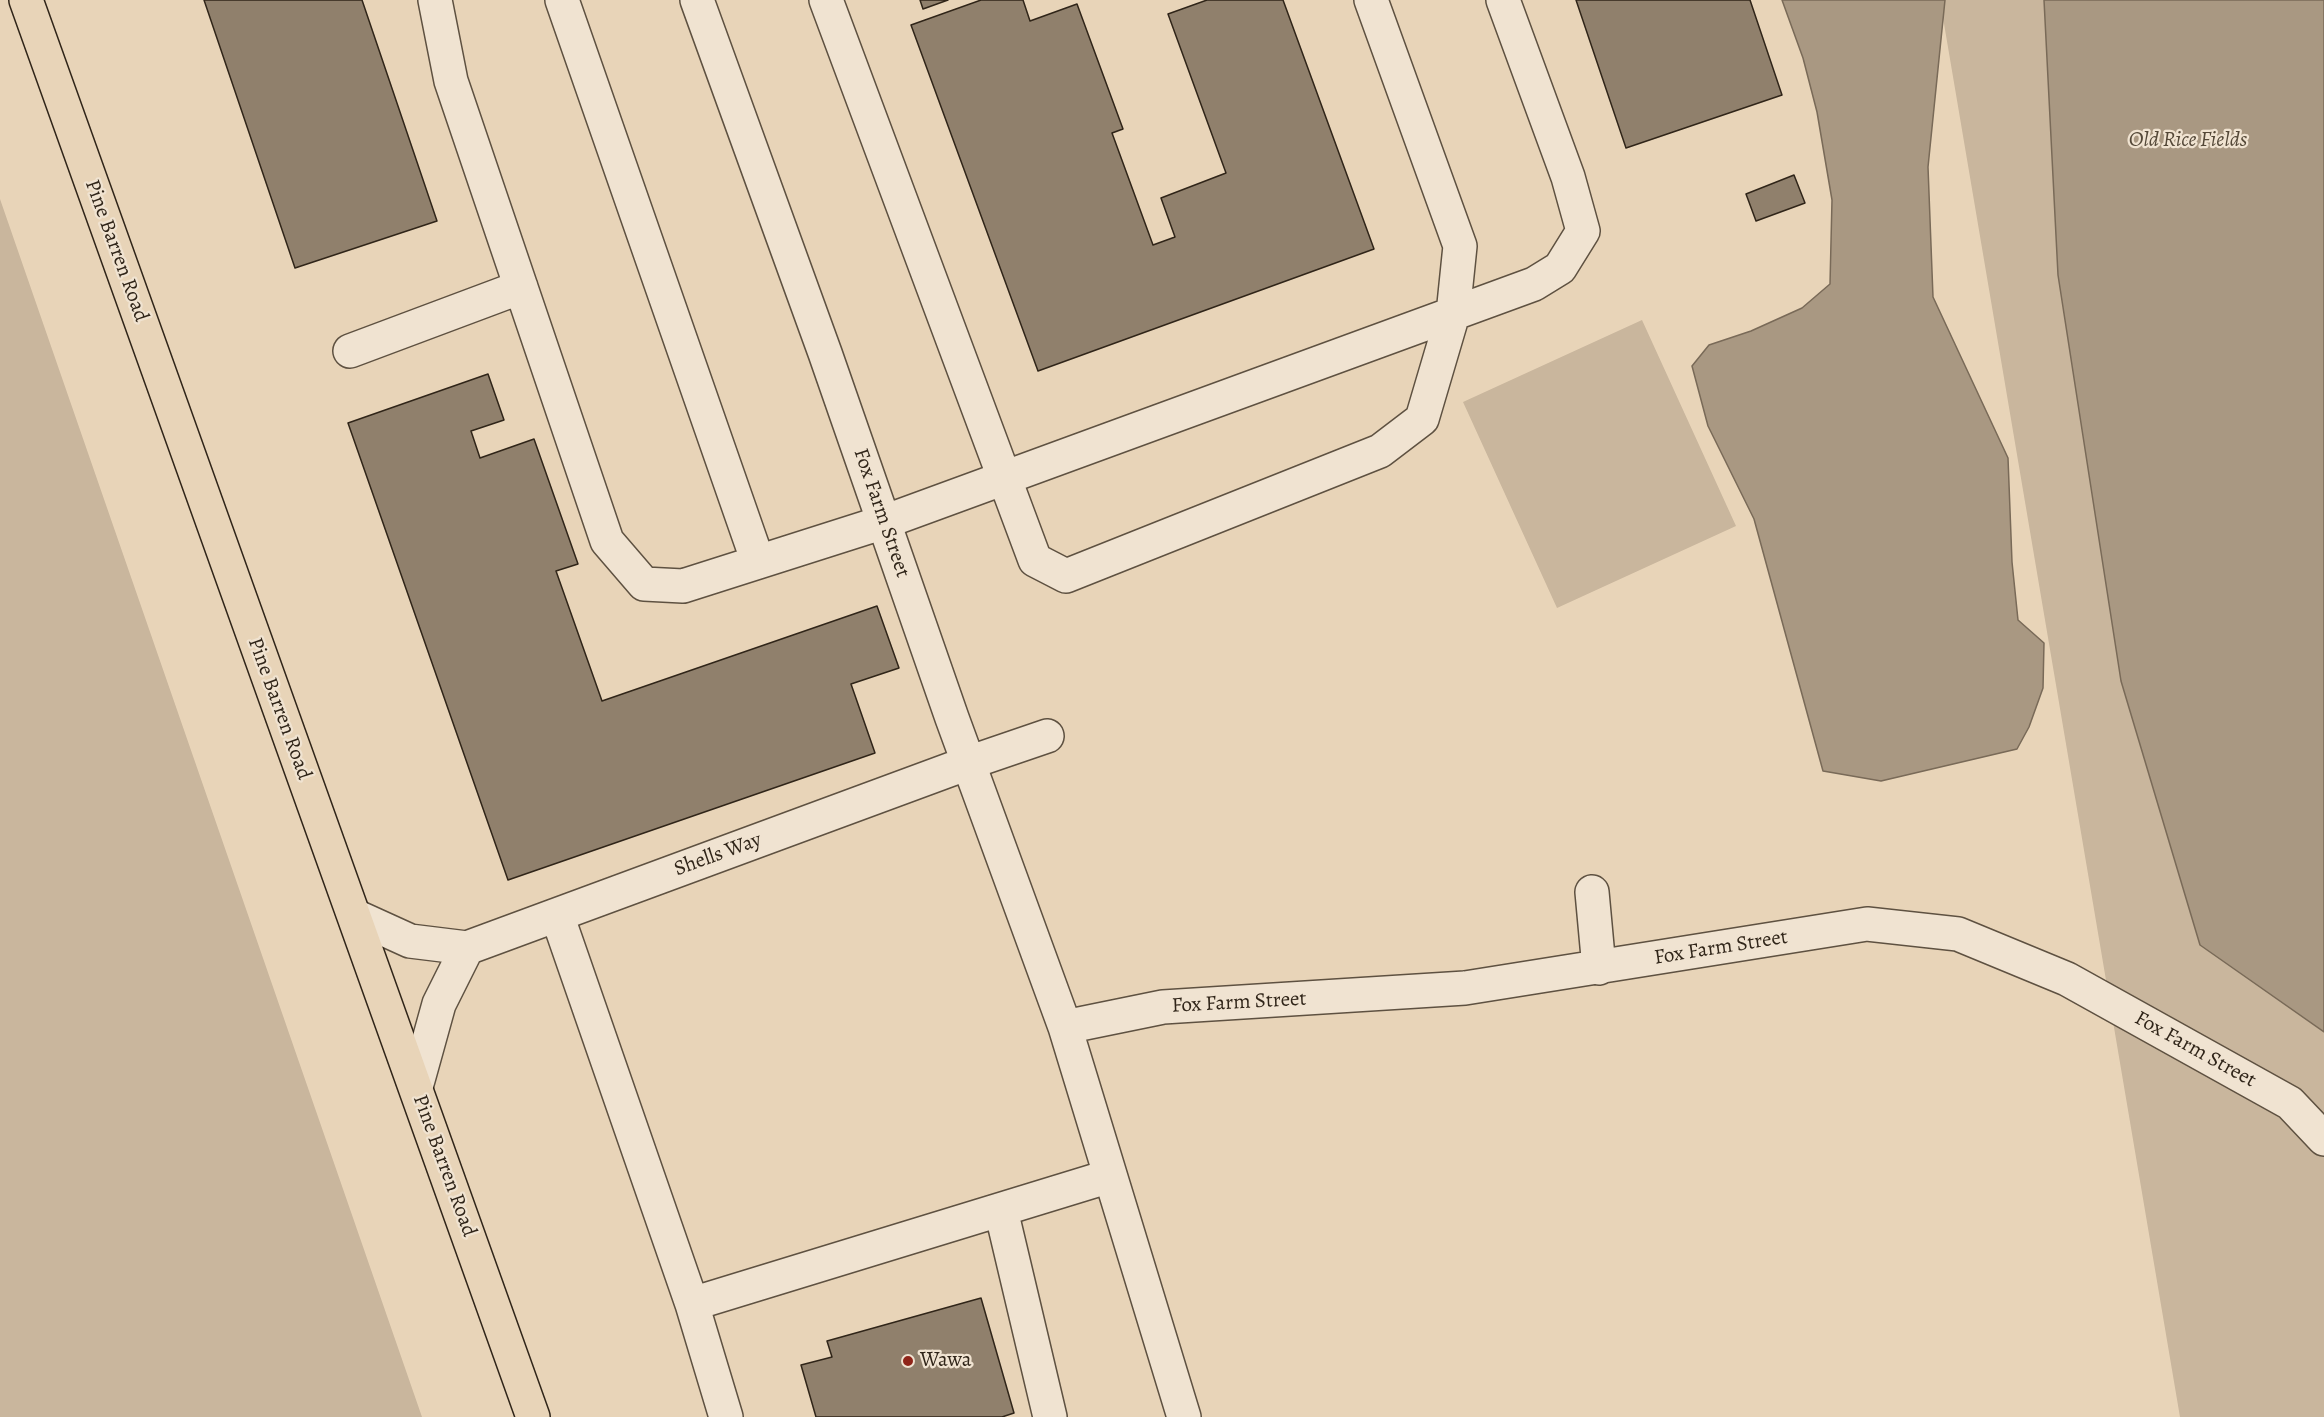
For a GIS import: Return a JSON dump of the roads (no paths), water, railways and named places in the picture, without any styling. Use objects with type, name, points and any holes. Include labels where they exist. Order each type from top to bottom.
[{"type":"main road","name":"Pine Barren Road","points":[[26,0],[533,1417]]},
{"type":"lane","points":[[435,0],[451,81],[607,541],[644,584],[683,586],[884,522],[1003,479],[1534,284],[1560,268],[1583,231],[1568,177],[1503,0]]},
{"type":"lane","points":[[561,0],[758,562]]},
{"type":"lane","name":"Fox Farm Street","points":[[697,0],[821,342],[968,763],[1065,1027],[1184,1417]]},
{"type":"lane","points":[[826,0],[1035,560],[1066,576],[1380,451],[1422,419],[1453,314],[1460,246],[1371,0]]},
{"type":"lane","points":[[350,351],[521,286]]},
{"type":"lane","name":"Shells Way","points":[[355,916],[410,941],[467,948],[1047,736]]},
{"type":"lane","points":[[1592,892],[1599,968]]},
{"type":"lane","points":[[557,915],[692,1304],[726,1417]]},
{"type":"lane","name":"Fox Farm Street","points":[[1065,1027],[1163,1007],[1464,988],[1867,924],[1958,934],[2067,979],[2290,1103],[2324,1139]]},
{"type":"lane","points":[[416,1087],[439,1004],[467,948]]},
{"type":"lane","points":[[692,1304],[1110,1176]]},
{"type":"lane","points":[[1001,1210],[1050,1417]]},
{"type":"water","points":[[1782,0],[1945,0],[1928,167],[1933,297],[2008,458],[2012,562],[2018,620],[2044,643],[2043,688],[2029,727],[2017,749],[1881,781],[1823,771],[1754,519],[1708,426],[1692,366],[1709,345],[1751,331],[1802,308],[1830,284],[1832,200],[1817,112],[1803,58]]},
{"type":"water","name":"Old Rice Fields","points":[[2044,0],[2324,0],[2324,1032],[2200,945],[2121,681],[2058,275]]},
{"type":"place","name":"Wawa","points":[[908,1361]]}]
